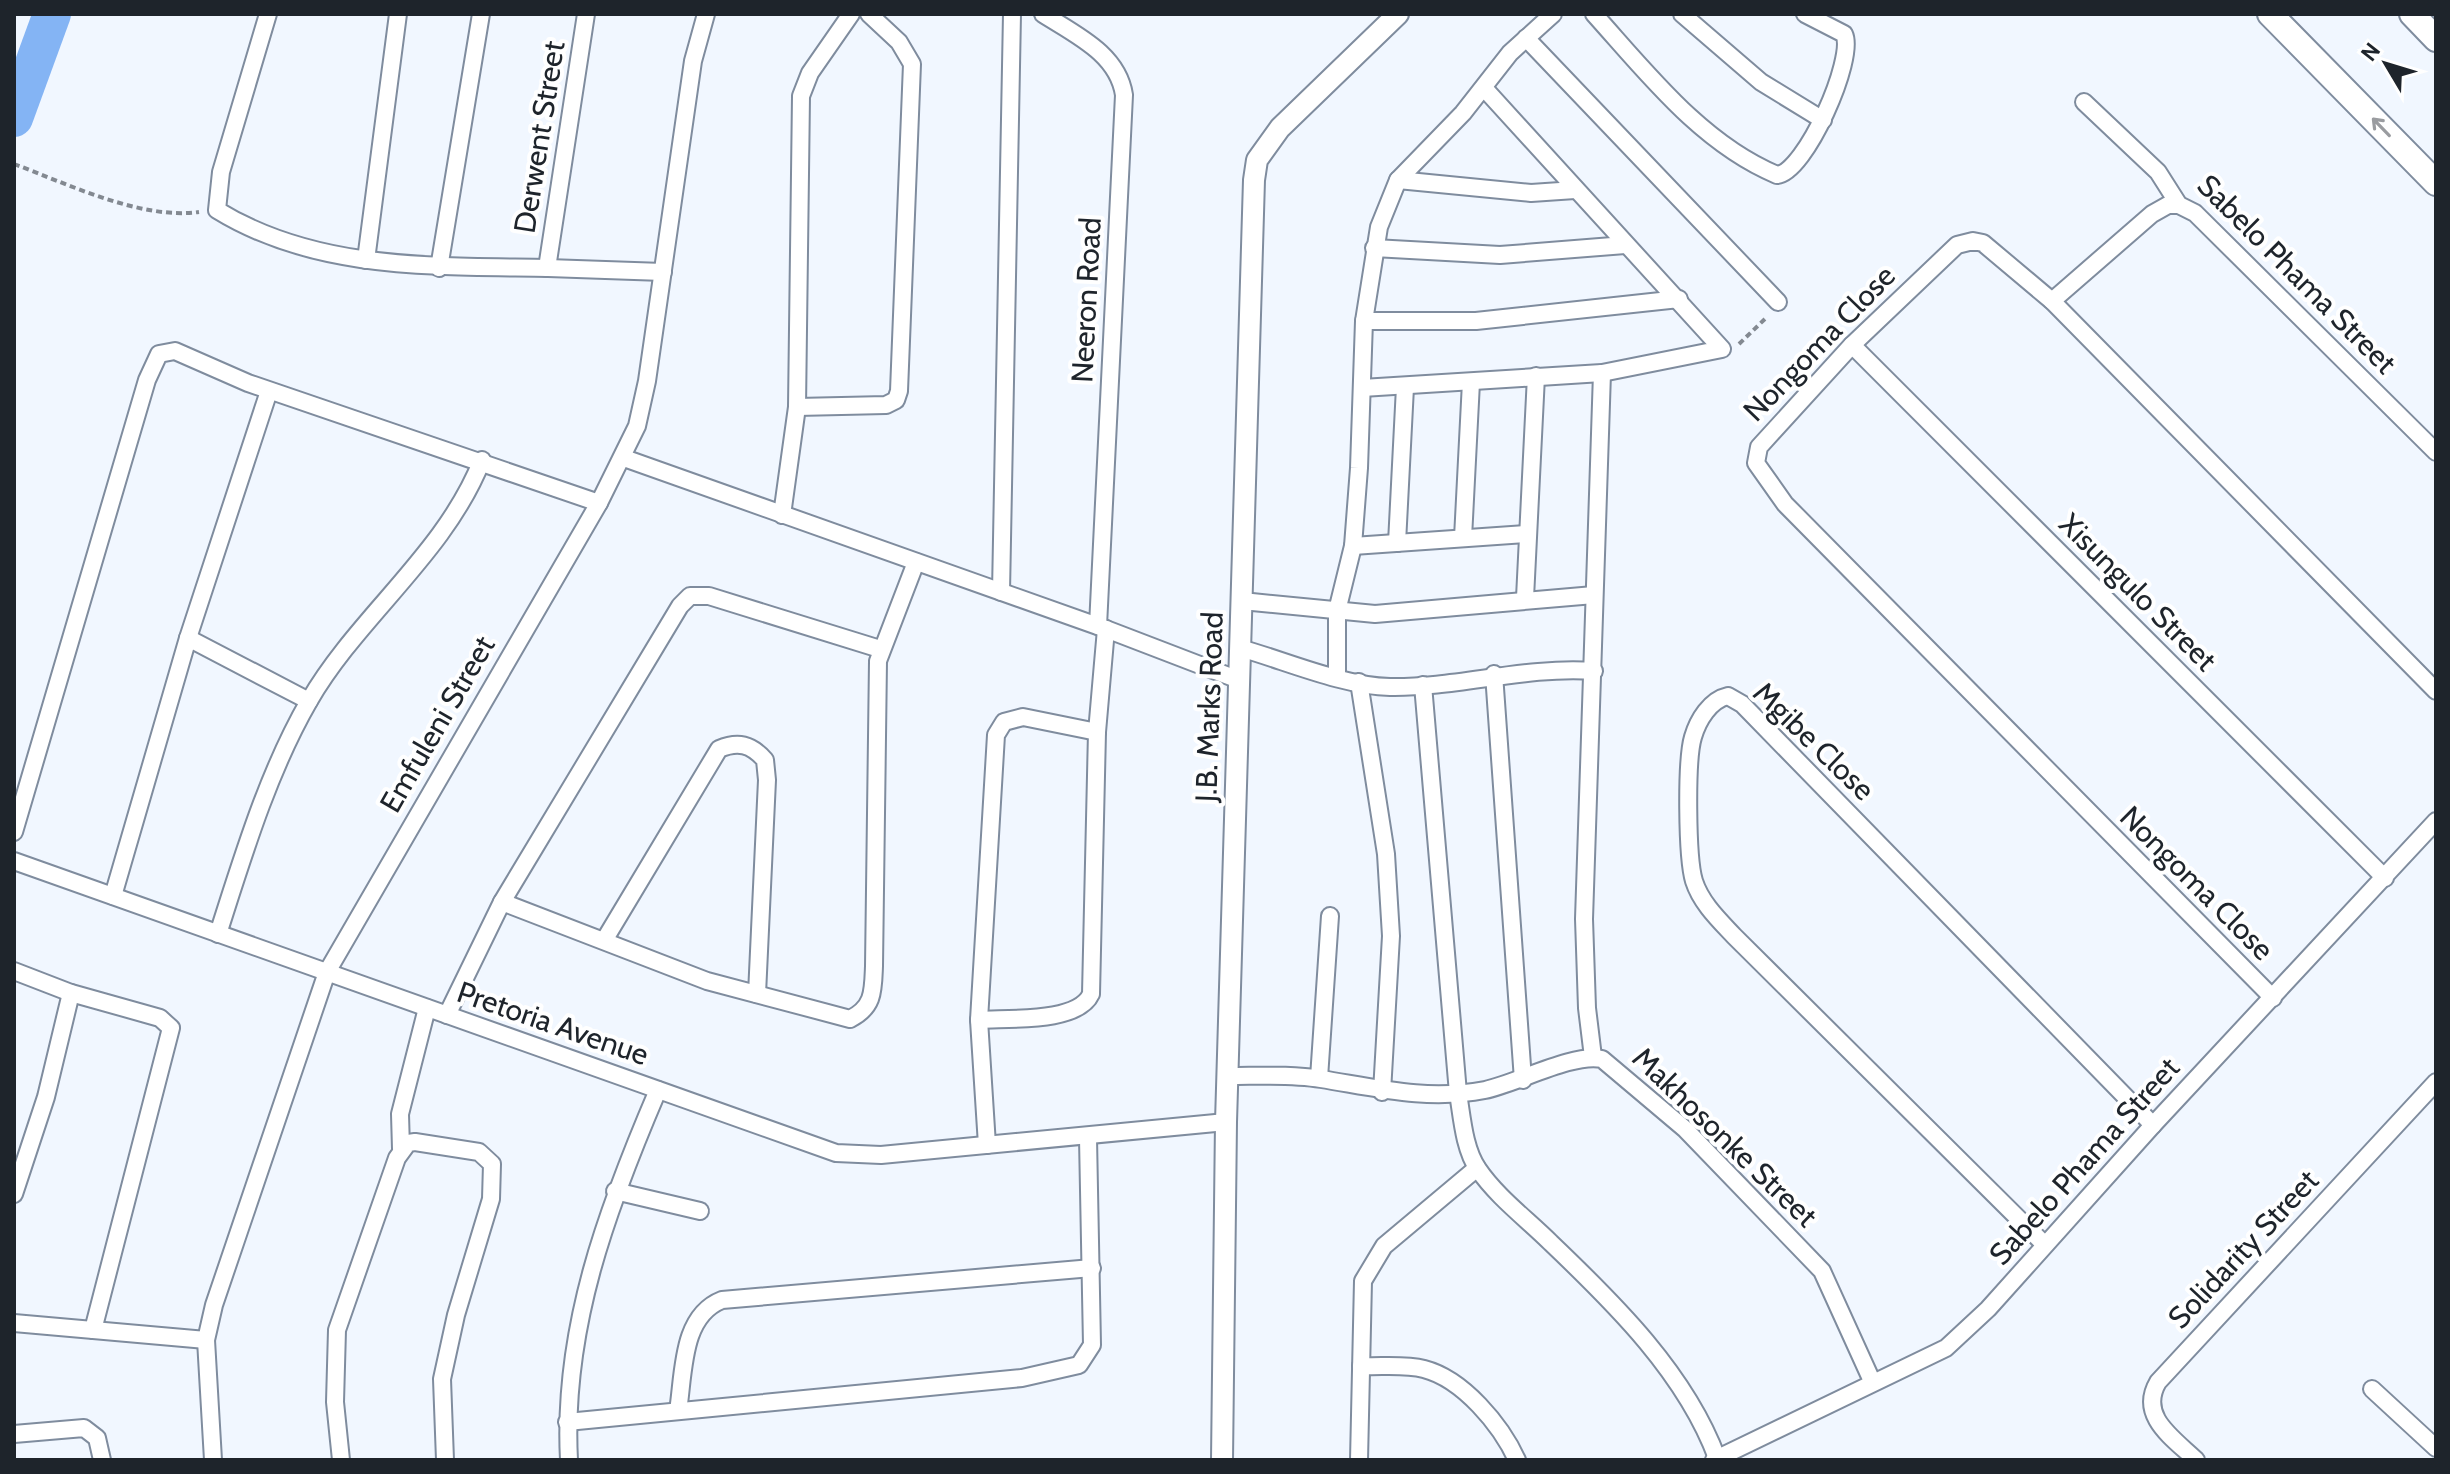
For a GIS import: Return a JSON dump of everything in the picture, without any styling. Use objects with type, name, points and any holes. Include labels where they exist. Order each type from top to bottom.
[{"type":"main road","points":[[2270,14],[2436,183]]},
{"type":"main road","points":[[2412,14],[2436,39]]},
{"type":"street","points":[[268,14],[221,172],[217,210],[282,241],[366,260],[439,268],[663,272]]},
{"type":"street","points":[[366,260],[398,14]]},
{"type":"street","points":[[439,268],[481,14]]},
{"type":"street","name":"Derwent Street","points":[[547,268],[586,14]]},
{"type":"street","name":"Emfuleni Street","points":[[213,1460],[206,1340],[214,1305],[327,972],[624,458],[643,402],[693,61],[706,14]]},
{"type":"street","points":[[782,515],[797,407],[801,96],[810,73],[851,14]]},
{"type":"street","points":[[797,407],[886,405],[896,400],[899,391],[912,64],[899,42],[869,14]]},
{"type":"street","points":[[1001,592],[1012,14]]},
{"type":"street","name":"Neeron Road","points":[[979,1020],[1065,1014],[1085,1004],[1093,983],[1097,732],[1124,95],[1119,72],[1110,61],[1043,14]]},
{"type":"street","name":"J.B. Marks Road","points":[[1222,1460],[1226,1122],[1252,210],[1257,160],[1280,128],[1398,14]]},
{"type":"street","points":[[1594,14],[1676,104],[1764,170],[1785,174],[1795,167],[1823,120],[1847,40],[1838,29],[1805,14]]},
{"type":"street","points":[[1682,14],[1761,82],[1823,120]]},
{"type":"street","points":[[1337,676],[1337,611],[1353,546],[1364,321],[1374,248],[1398,180],[1484,88],[1510,53],[1549,15]]},
{"type":"street","points":[[1526,38],[1778,302]]},
{"type":"street","points":[[1362,388],[1602,373],[1722,349],[1484,88]]},
{"type":"street","name":"Sabelo Phama Street","points":[[2084,102],[2158,172],[2179,205],[2195,213],[2436,452]]},
{"type":"street","points":[[1398,180],[1531,193],[1575,190]]},
{"type":"street","points":[[2052,301],[2152,214],[2168,205],[2179,205]]},
{"type":"street","name":"Nongoma Close","points":[[2273,998],[1893,614],[1768,482],[1756,463],[1759,447],[1852,345],[1944,254],[1963,242],[1983,243],[2052,301],[2436,691]]},
{"type":"street","points":[[1374,248],[1500,255],[1625,245]]},
{"type":"street","points":[[1364,321],[1476,321],[1679,299]]},
{"type":"street","name":"Xisungulo Street","points":[[1852,345],[2385,878]]},
{"type":"street","points":[[14,832],[154,362],[159,354],[175,351],[269,391],[482,460],[599,503]]},
{"type":"street","points":[[1593,1057],[1587,1008],[1584,919],[1602,373]]},
{"type":"street","points":[[1525,598],[1536,376]]},
{"type":"street","points":[[1463,538],[1471,382]]},
{"type":"street","points":[[1397,543],[1405,387]]},
{"type":"street","points":[[113,896],[188,638],[269,391]]},
{"type":"street","points":[[624,458],[1102,627],[1239,680]]},
{"type":"street","points":[[218,934],[248,845],[309,701],[443,529],[468,492],[482,460]]},
{"type":"street","points":[[1353,546],[1526,534]]},
{"type":"street","points":[[502,902],[605,939],[707,981],[850,1019],[866,1012],[872,1000],[876,679],[880,649],[916,562]]},
{"type":"street","points":[[1242,601],[1375,614],[1525,598],[1594,595]]},
{"type":"street","points":[[447,1015],[502,902],[555,810],[617,715],[680,606],[690,596],[709,596],[880,649]]},
{"type":"street","points":[[188,638],[309,701]]},
{"type":"street","points":[[1240,648],[1359,682],[1391,687],[1494,674],[1594,671]]},
{"type":"street","points":[[1494,674],[1523,1080]]},
{"type":"street","points":[[1359,682],[1386,854],[1391,936],[1382,1092]]},
{"type":"street","points":[[1423,685],[1458,1093],[1465,1133],[1477,1168],[1570,1261],[1660,1359],[1704,1423],[1716,1459]]},
{"type":"street","name":"Mgibe Close","points":[[2044,1244],[1745,947],[1704,901],[1691,863],[1691,757],[1698,726],[1716,700],[1728,696],[1742,704],[2153,1125]]},
{"type":"street","points":[[987,1145],[979,1020],[996,735],[1004,722],[1023,717],[1097,732]]},
{"type":"street","points":[[605,939],[719,749],[732,743],[746,745],[765,760],[767,780],[757,994]]},
{"type":"street","name":"Sabelo Phama Street","points":[[1716,1459],[1872,1381],[1946,1348],[1988,1309],[2153,1125],[2436,821]]},
{"type":"street","name":"Pretoria Avenue","points":[[14,861],[813,1148],[836,1153],[881,1155],[1088,1138],[1226,1122]]},
{"type":"street","points":[[1319,1078],[1330,916]]},
{"type":"street","points":[[14,971],[71,993],[160,1018],[171,1028],[93,1330]]},
{"type":"street","points":[[14,1194],[46,1097],[71,993]]},
{"type":"street","points":[[341,1460],[335,1402],[337,1330],[401,1149],[400,1114],[427,1008]]},
{"type":"street","name":"Makhosonke Street","points":[[1229,1076],[1319,1078],[1382,1092],[1458,1093],[1523,1080],[1593,1057],[1613,1067],[1685,1129],[1822,1271],[1872,1381]]},
{"type":"street","name":"Solidarity Street","points":[[2196,1460],[2152,1414],[2150,1402],[2158,1382],[2436,1082]]},
{"type":"street","points":[[569,1460],[567,1422],[580,1312],[615,1191],[658,1090]]},
{"type":"street","points":[[567,1422],[1022,1378],[1079,1365],[1092,1345],[1088,1138]]},
{"type":"street","points":[[401,1149],[415,1142],[479,1152],[487,1157],[494,1172],[491,1199],[456,1315],[442,1379],[445,1460]]},
{"type":"street","points":[[1359,1460],[1363,1281],[1384,1246],[1477,1168]]},
{"type":"street","points":[[615,1191],[700,1211]]},
{"type":"street","points":[[678,1411],[689,1336],[703,1310],[722,1300],[1092,1268]]},
{"type":"street","points":[[14,1323],[206,1340]]},
{"type":"street","points":[[1361,1366],[1421,1368],[1451,1381],[1494,1423],[1517,1460]]},
{"type":"street","points":[[2372,1389],[2436,1448]]},
{"type":"street","points":[[14,1434],[84,1428],[97,1438],[102,1460]]},
{"type":"path","points":[[14,164],[92,193],[172,216],[217,210]]},
{"type":"path","points":[[1722,349],[1748,337],[1778,302]]},
{"type":"waterway","points":[[14,118],[52,14]]}]
